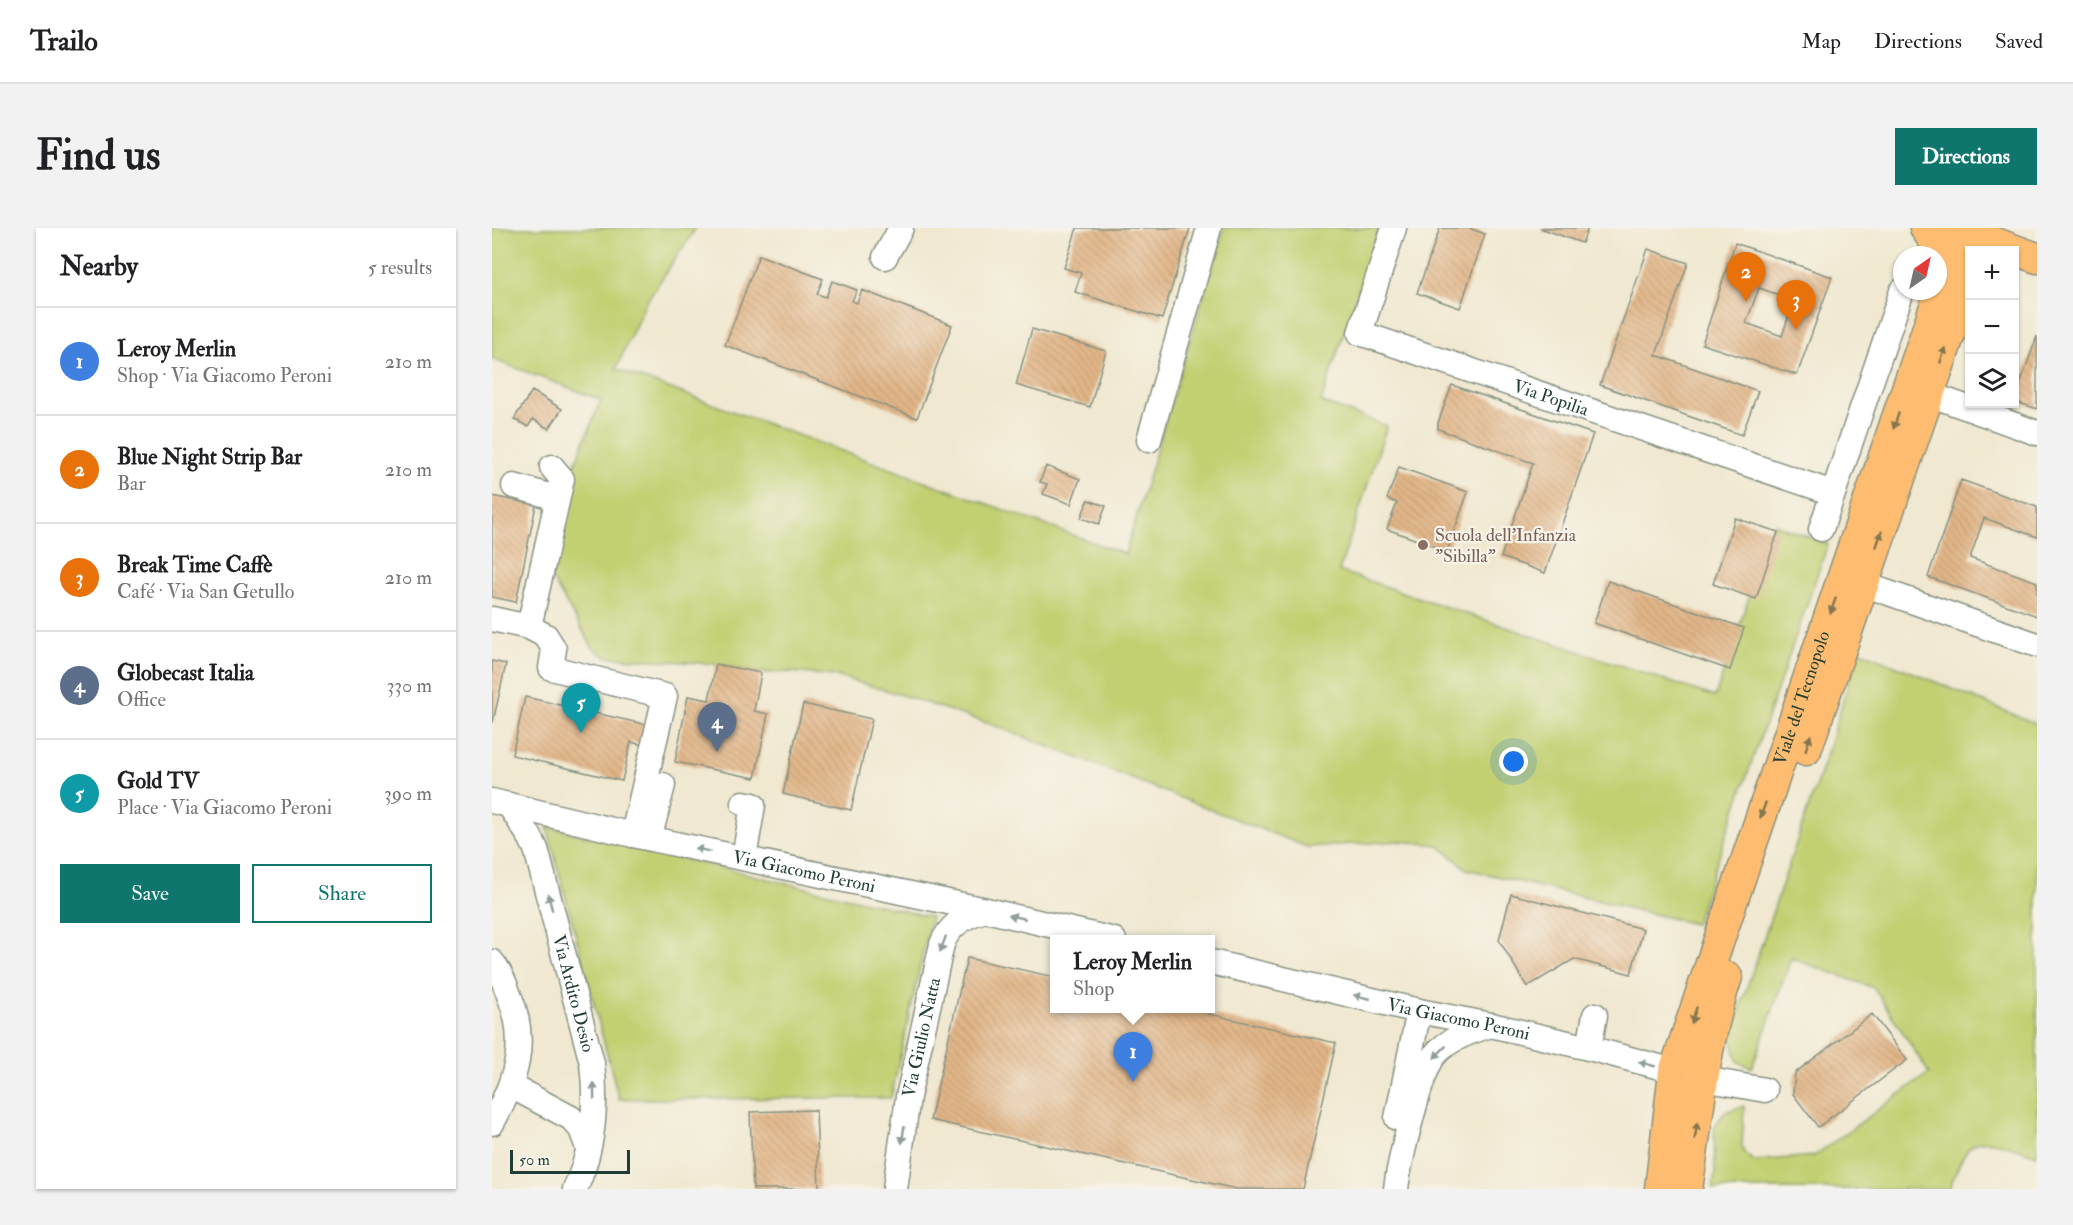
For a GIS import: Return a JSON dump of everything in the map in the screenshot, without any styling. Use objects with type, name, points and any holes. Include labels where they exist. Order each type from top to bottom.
[{"type":"main road","points":[[1925,228],[1935,242],[1958,287]]},
{"type":"main road","points":[[1968,239],[2026,246]]},
{"type":"main road","name":"Viale del Tecnopolo","points":[[1660,1189],[1674,1072],[1918,390],[1958,287],[1968,239]]},
{"type":"main road","name":"Viale del Tecnopolo","points":[[1687,1189],[1718,1004],[1863,584],[1918,390]]},
{"type":"street","points":[[885,257],[901,228]]},
{"type":"street","points":[[1149,440],[1209,228]]},
{"type":"street","name":"Via Popilia","points":[[1394,228],[1359,333],[1833,494]]},
{"type":"street","points":[[1821,529],[1899,300]]},
{"type":"street","points":[[1874,375],[2037,433]]},
{"type":"street","points":[[529,627],[562,479],[552,467]]},
{"type":"street","points":[[514,486],[557,498]]},
{"type":"street","points":[[1863,584],[2037,645]]},
{"type":"street","points":[[492,619],[529,627],[546,636],[554,649],[550,668],[665,696],[641,837]]},
{"type":"street","points":[[641,837],[663,784]]},
{"type":"street","name":"Via Giacomo Peroni","points":[[500,803],[641,837],[1096,935]]},
{"type":"street","name":"Via Ardito Desio","points":[[500,803],[526,830],[536,849],[592,1063],[595,1088],[593,1119],[582,1175],[575,1189]]},
{"type":"street","points":[[743,803],[753,805],[744,858]]},
{"type":"street","name":"Via Giulio Natta","points":[[895,1189],[908,1097],[942,944],[948,932],[957,922],[986,910]]},
{"type":"street","points":[[492,962],[512,1001],[518,1024],[519,1055],[511,1086],[492,1124]]},
{"type":"street","name":"Via Giacomo Peroni","points":[[1215,963],[1589,1048],[1704,1079],[1765,1090]]},
{"type":"street","points":[[1382,1189],[1419,1011]]},
{"type":"street","points":[[1589,1048],[1595,1015]]},
{"type":"street","points":[[1396,1189],[1412,1119],[1428,1068],[1435,1055],[1448,1043],[1491,1025]]},
{"type":"street","points":[[511,1086],[571,1118],[580,1129],[588,1148]]},
{"type":"green space","points":[[492,228],[696,228],[646,302],[616,369],[1125,554],[1224,228],[1379,228],[1321,402],[1387,426],[1339,571],[1715,697],[1774,524],[1828,544],[1695,924],[1467,869],[1438,845],[1400,841],[1307,847],[993,725],[836,676],[790,672],[761,673],[716,664],[607,657],[593,648],[549,574],[573,469],[601,400],[492,359]]},
{"type":"green space","points":[[1858,650],[2037,724],[2037,1155],[1992,1142],[1976,1143],[1963,1156],[1949,1189],[1712,1189],[1715,1175],[1714,1127],[1725,1112],[1744,1106],[1742,1148],[1745,1154],[1754,1161],[1814,1156],[1929,1073],[1874,988],[1791,958],[1752,1068],[1738,1062],[1730,1037],[1828,750]]},
{"type":"green space","points":[[547,827],[931,917],[891,1098],[619,1099]]},
{"type":"building","points":[[1077,228],[1190,228],[1162,319],[1075,292],[1081,273],[1064,268]]},
{"type":"building","points":[[1440,228],[1469,228],[1485,234],[1460,308],[1417,293]]},
{"type":"building","points":[[1540,228],[1588,228],[1582,243]]},
{"type":"building","points":[[1735,243],[1832,277],[1797,375],[1702,344]],"holes":[[[1759,288],[1794,300],[1782,336],[1746,323]]]},
{"type":"building","points":[[1648,249],[1688,263],[1656,355],[1758,391],[1742,435],[1600,385]]},
{"type":"building","points":[[759,255],[823,279],[817,294],[826,297],[832,281],[857,290],[852,301],[857,303],[862,290],[952,325],[917,418],[725,345]]},
{"type":"building","points":[[1032,329],[1106,351],[1090,407],[1016,385]]},
{"type":"building","points":[[2037,336],[2037,409],[2019,403],[2019,387]]},
{"type":"building","points":[[1452,385],[1593,434],[1545,573],[1501,557],[1533,463],[1438,429],[1438,423]]},
{"type":"building","points":[[532,391],[562,409],[549,429],[533,419],[528,427],[514,419]]},
{"type":"building","points":[[1046,466],[1080,479],[1071,504],[1043,494],[1047,484],[1040,482]]},
{"type":"building","points":[[1399,467],[1468,492],[1447,551],[1387,529],[1397,503],[1387,499]]},
{"type":"building","points":[[1961,480],[2037,507],[2037,537],[1984,518],[1970,558],[2037,582],[2037,616],[1928,577]]},
{"type":"building","points":[[492,496],[536,505],[516,602],[492,597]]},
{"type":"building","points":[[1088,500],[1106,506],[1099,524],[1081,518]]},
{"type":"building","points":[[1735,518],[1778,532],[1756,599],[1713,584]]},
{"type":"building","points":[[1608,581],[1744,628],[1730,670],[1594,623]]},
{"type":"building","points":[[492,661],[506,664],[493,722],[492,722]]},
{"type":"building","points":[[716,664],[761,673],[754,711],[768,714],[755,778],[675,762],[688,696],[709,700]]},
{"type":"building","points":[[525,697],[648,725],[643,745],[631,742],[622,781],[512,755]]},
{"type":"building","points":[[803,704],[872,719],[851,810],[783,794]]},
{"type":"building","points":[[1511,894],[1643,929],[1631,974],[1574,959],[1527,987],[1499,940]]},
{"type":"building","points":[[967,958],[1050,976],[1050,1013],[1209,1013],[1336,1043],[1303,1189],[1236,1189],[930,1120]]},
{"type":"building","points":[[1872,1014],[1907,1060],[1818,1127],[1793,1094],[1795,1073]]},
{"type":"building","points":[[816,1110],[819,1189],[753,1189],[750,1112]]},
{"type":"place","name":"Blue Night Strip Bar","points":[[1746,302]]},
{"type":"place","name":"Break Time Caffè","points":[[1796,330]]},
{"type":"place","name":"Scuola dell'Infanzia \"Sibilla\"","points":[[1423,545]]},
{"type":"place","name":"Gold TV","points":[[581,733]]},
{"type":"place","name":"Globecast Italia","points":[[717,752]]},
{"type":"place","name":"Leroy Merlin","points":[[1133,1082]]}]
